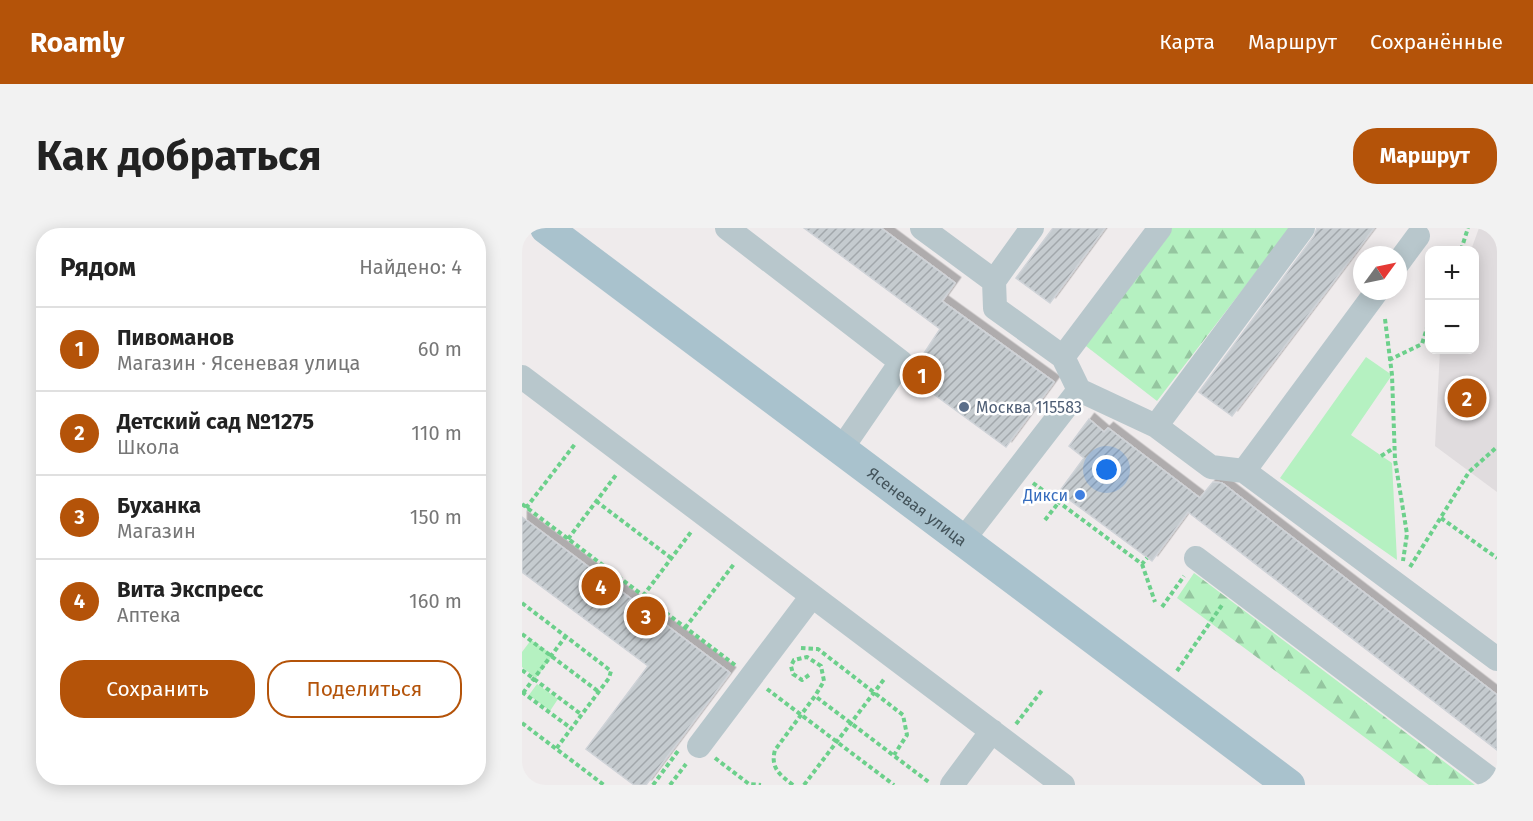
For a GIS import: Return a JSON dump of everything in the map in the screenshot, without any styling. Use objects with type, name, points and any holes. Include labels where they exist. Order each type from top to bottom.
[{"type":"main road","name":"Ясеневая улица","points":[[546,228],[1289,785]]},
{"type":"lane","points":[[727,228],[901,362],[842,448]]},
{"type":"lane","points":[[922,228],[994,281]]},
{"type":"lane","points":[[1032,228],[994,281],[995,308],[1063,357],[1079,390],[1156,426],[1210,466],[1244,471],[1497,659]]},
{"type":"lane","points":[[1063,357],[1160,228]]},
{"type":"lane","points":[[1156,426],[1303,228]]},
{"type":"lane","points":[[1407,250],[1418,236]]},
{"type":"lane","points":[[1244,471],[1381,301]]},
{"type":"lane","points":[[522,377],[1063,785]]},
{"type":"lane","points":[[963,540],[1079,390]]},
{"type":"lane","points":[[1196,558],[1497,784]]},
{"type":"lane","points":[[690,747],[812,596]]},
{"type":"lane","points":[[952,785],[998,736]]},
{"type":"path","points":[[1462,246],[1468,228]]},
{"type":"path","points":[[1381,301],[1389,360],[1394,448],[1407,534],[1399,586]]},
{"type":"path","points":[[1389,360],[1422,344],[1425,334]]},
{"type":"path","points":[[526,508],[587,426]]},
{"type":"path","points":[[1399,586],[1469,472],[1497,447]]},
{"type":"path","points":[[1381,456],[1394,448]]},
{"type":"path","points":[[568,539],[629,458]]},
{"type":"path","points":[[1016,470],[1142,564],[1155,602]]},
{"type":"path","points":[[596,501],[671,558]]},
{"type":"path","points":[[1045,520],[1059,502]]},
{"type":"path","points":[[522,504],[740,669]]},
{"type":"path","points":[[643,596],[704,514]]},
{"type":"path","points":[[1441,518],[1497,558]]},
{"type":"path","points":[[686,628],[747,546]]},
{"type":"path","points":[[1142,564],[1147,558]]},
{"type":"path","points":[[1162,607],[1196,558]]},
{"type":"path","points":[[1163,691],[1235,587]]},
{"type":"path","points":[[522,603],[611,671],[609,678],[556,749]]},
{"type":"path","points":[[566,636],[523,693],[572,729]]},
{"type":"path","points":[[523,638],[599,692]]},
{"type":"path","points":[[795,650],[810,647],[818,649],[898,710],[907,723],[904,741],[894,755]]},
{"type":"path","points":[[793,785],[775,768],[773,756],[824,681],[821,666],[807,657],[794,660],[791,666],[793,675],[801,680],[809,675]]},
{"type":"path","points":[[804,785],[898,660]]},
{"type":"path","points":[[522,670],[582,715]]},
{"type":"path","points":[[765,687],[771,679]]},
{"type":"path","points":[[998,736],[1042,689]]},
{"type":"path","points":[[815,696],[933,785]]},
{"type":"path","points":[[787,704],[894,785]]},
{"type":"path","points":[[522,723],[604,785]]},
{"type":"path","points":[[653,785],[690,747],[749,784],[761,785]]},
{"type":"shaded area","points":[[1479,228],[1497,228],[1497,492],[1435,446],[1440,354],[1479,354],[1479,246],[1472,246]]},
{"type":"green space","points":[[1170,228],[1290,228],[1157,401],[1082,343]]},
{"type":"green space","points":[[1366,357],[1392,375],[1351,435],[1392,463],[1397,560],[1280,478]]},
{"type":"green space","points":[[1194,573],[1475,785],[1429,785],[1177,598]]},
{"type":"green space","points":[[531,640],[553,655],[536,678],[522,667],[522,652]]},
{"type":"green space","points":[[537,684],[558,699],[550,711],[529,695]]},
{"type":"building","points":[[804,228],[881,228],[955,283],[942,301],[1054,382],[1006,447],[909,376],[940,329]]},
{"type":"building","points":[[1053,228],[1105,228],[1050,303],[1016,278]]},
{"type":"building","points":[[1317,228],[1374,228],[1360,246],[1353,246],[1353,256],[1232,416],[1199,392],[1314,236]]},
{"type":"building","points":[[1089,419],[1104,432],[1108,428],[1200,498],[1213,482],[1222,483],[1497,695],[1497,750],[1188,512],[1152,561],[1059,492],[1084,458],[1069,446]]},
{"type":"building","points":[[522,517],[730,673],[646,785],[634,785],[586,749],[648,666],[522,572]]},
{"type":"place","name":"Пивоманов","points":[[922,375]]},
{"type":"place","name":"Детский сад №1275","points":[[1467,398]]},
{"type":"place","name":"Москва 115583","points":[[964,407]]},
{"type":"place","name":"Дикси","points":[[1080,495]]},
{"type":"place","name":"Вита Экспресс","points":[[601,586]]},
{"type":"place","name":"Буханка","points":[[646,616]]}]
